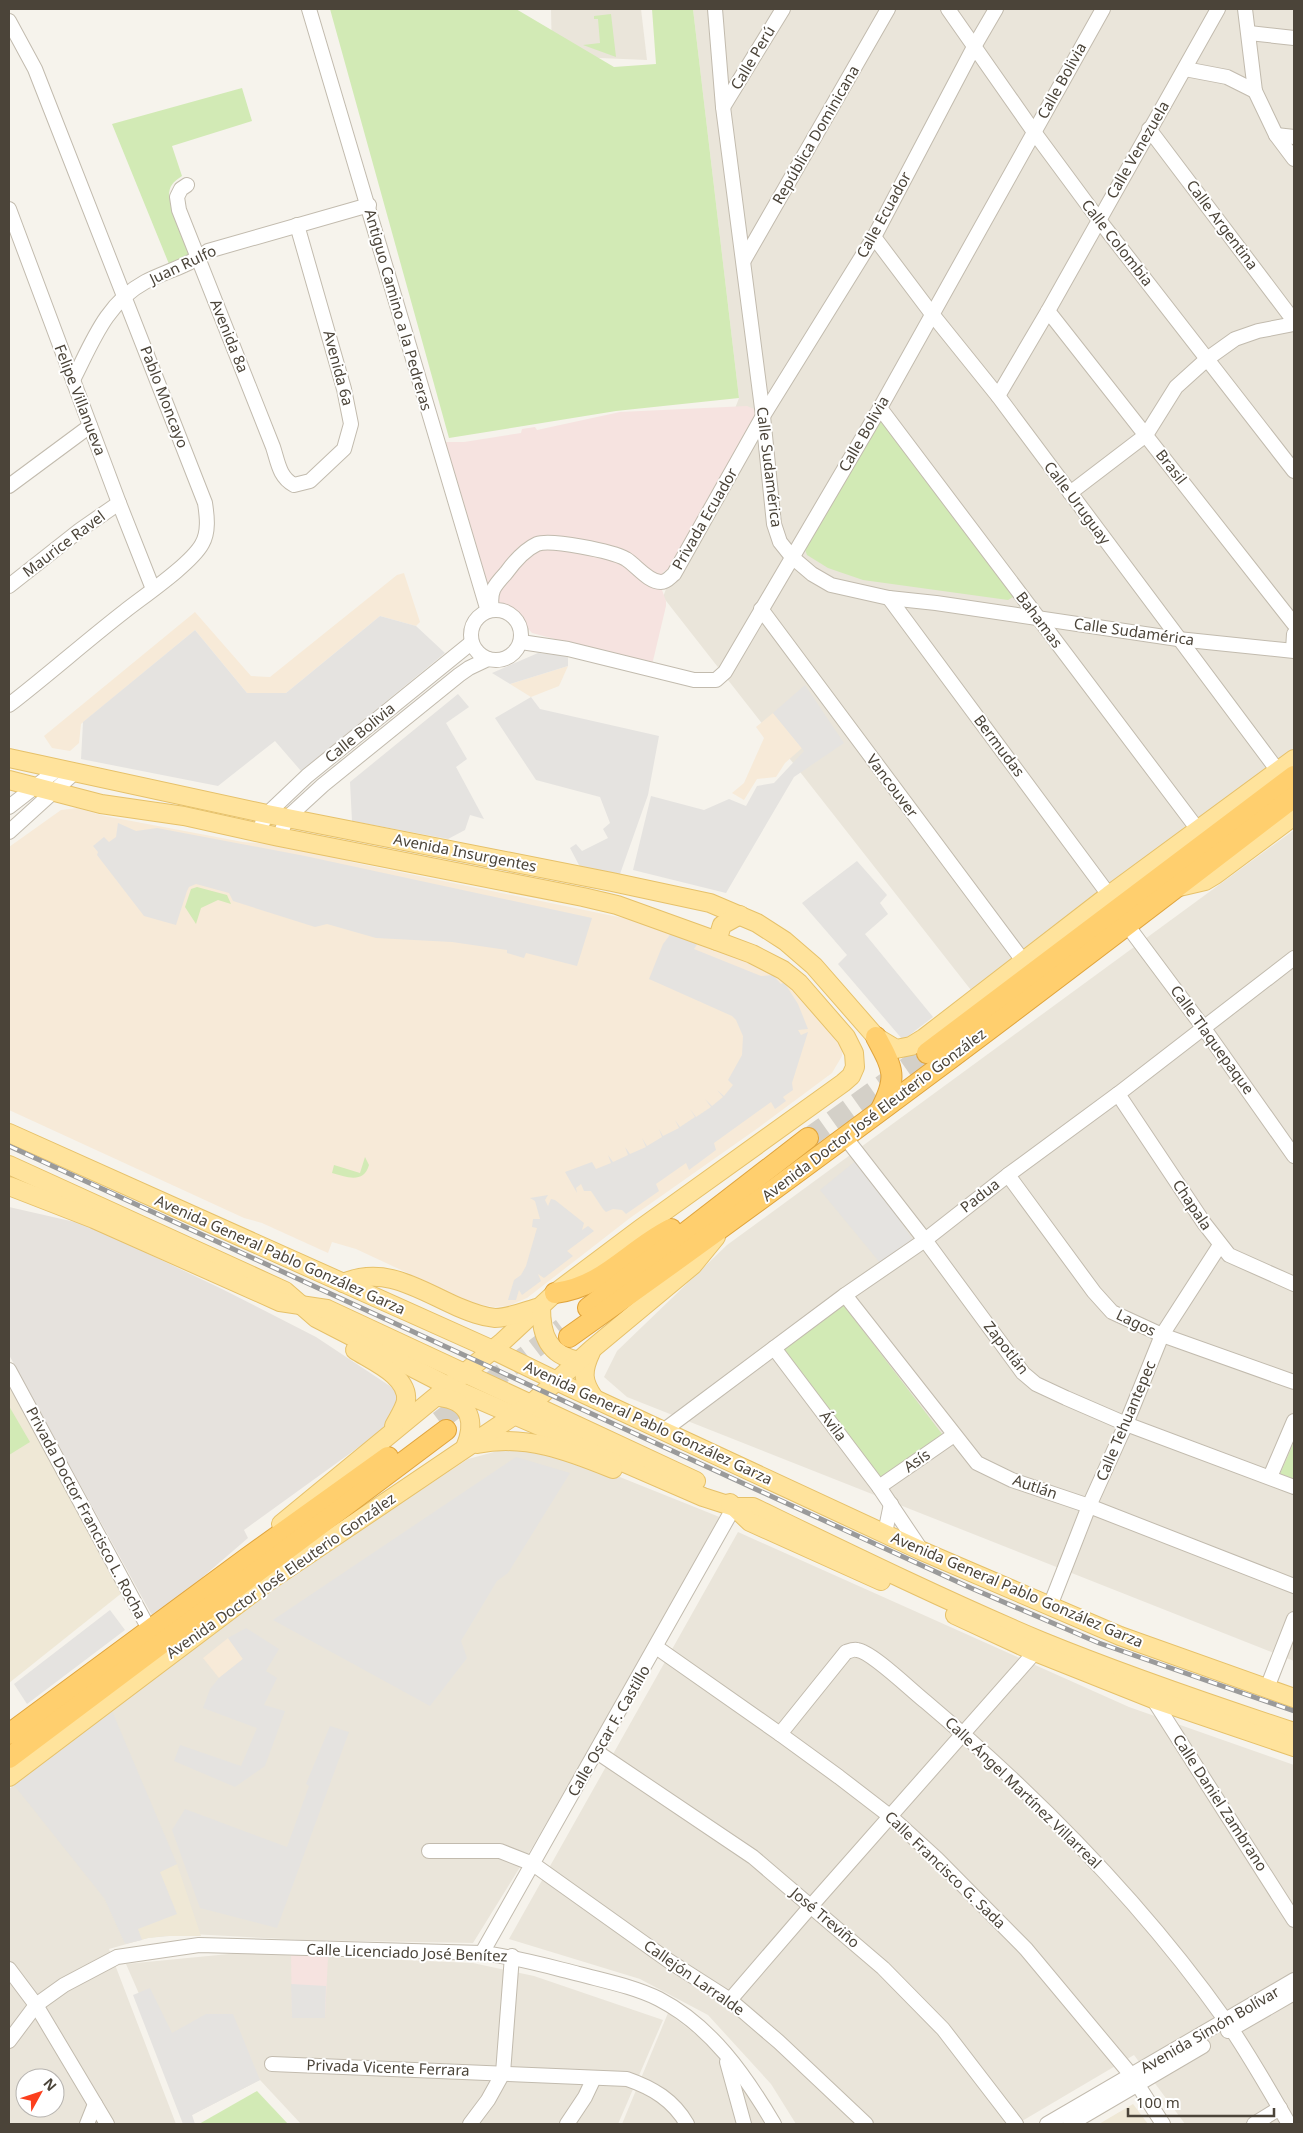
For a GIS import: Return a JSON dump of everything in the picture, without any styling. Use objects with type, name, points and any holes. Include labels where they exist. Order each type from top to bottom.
[{"type":"highway","name":"Avenida Doctor José Eleuterio González","points":[[808,1138],[728,1199],[566,1333],[722,1228],[1127,925],[1284,804],[1286,774]]},
{"type":"highway","name":"Avenida Doctor José Eleuterio González","points":[[927,1053],[1180,862],[1284,804]]},
{"type":"highway","points":[[1079,919],[1100,910],[1153,870],[1165,864],[1180,862]]},
{"type":"highway","points":[[876,1037],[892,1073],[890,1090],[880,1111]]},
{"type":"highway","points":[[548,1300],[590,1284],[665,1232],[728,1199]]},
{"type":"highway","name":"Avenida Doctor José Eleuterio González","points":[[9,1758],[442,1425],[247,1558],[11,1728]]},
{"type":"main road","name":"Avenida Insurgentes","points":[[9,758],[267,814],[710,903],[740,915],[785,941],[814,966],[876,1037]]},
{"type":"main road","name":"Avenida Doctor José Eleuterio González","points":[[876,1037],[896,1049],[911,1046],[1024,962],[1109,894],[1199,830],[1286,774],[1294,759]]},
{"type":"main road","name":"Avenida Insurgentes","points":[[9,780],[101,804],[184,816],[279,837],[583,897],[625,908],[717,940],[752,954],[784,970],[799,982],[846,1038],[854,1052],[855,1067],[850,1076],[843,1084],[640,1229],[548,1300]]},
{"type":"main road","points":[[530,866],[545,879],[601,889],[625,908],[644,899],[697,908],[710,903]]},
{"type":"main road","points":[[717,940],[722,925],[740,915]]},
{"type":"main road","points":[[799,982],[836,1009],[843,1007],[846,1002]]},
{"type":"main road","name":"Avenida General Pablo González Garza","points":[[9,1133],[493,1350],[922,1551],[1120,1636],[1294,1698]]},
{"type":"main road","name":"Avenida General Pablo González Garza","points":[[9,1165],[285,1291],[316,1318],[442,1391],[514,1416],[584,1451]]},
{"type":"main road","name":"Avenida General Pablo González Garza","points":[[9,1186],[94,1219],[280,1302],[327,1309],[707,1486],[731,1511],[750,1522],[1038,1646],[1294,1746]]},
{"type":"main road","name":"Avenida Doctor José Eleuterio González","points":[[9,1777],[266,1583],[530,1404],[592,1349],[693,1265],[722,1228]]},
{"type":"main road","points":[[343,1282],[357,1277],[376,1275],[395,1279],[472,1313],[494,1318],[505,1317],[548,1300]]},
{"type":"main road","points":[[234,1280],[255,1297],[337,1338],[393,1374],[404,1387],[406,1399],[389,1434]]},
{"type":"main road","points":[[247,1558],[257,1544],[493,1350],[548,1300]]},
{"type":"main road","points":[[548,1300],[541,1324],[550,1346],[568,1359],[578,1361]]},
{"type":"main road","points":[[592,1349],[584,1365],[583,1374],[586,1386],[594,1398]]},
{"type":"main road","points":[[442,1391],[458,1403],[469,1415],[472,1429],[467,1447],[491,1441],[523,1441],[556,1448],[584,1451],[731,1511]]},
{"type":"main road","points":[[567,1420],[584,1451]]},
{"type":"main road","name":"Avenida General Pablo González Garza","points":[[731,1511],[753,1507],[1038,1646]]},
{"type":"main road","name":"Avenida General Pablo González Garza","points":[[1153,1692],[1294,1732]]},
{"type":"street","name":"Antiguo Camino a la Pedreras","points":[[309,9],[369,205],[429,417],[490,610]]},
{"type":"street","name":"Calle Sudamérica","points":[[715,9],[723,107],[744,260],[774,524],[780,542],[792,557],[812,574],[831,585],[889,598],[936,603],[1178,639],[1294,651]]},
{"type":"street","name":"Calle Perú","points":[[723,107],[783,9]]},
{"type":"street","name":"República Dominicana","points":[[744,260],[888,9]]},
{"type":"street","name":"Calle Colombia","points":[[948,9],[1034,132],[1099,220],[1294,471]]},
{"type":"street","name":"Calle Ecuador","points":[[763,416],[874,237],[975,45],[996,9]]},
{"type":"street","name":"Calle Bolivia","points":[[521,642],[568,648],[685,678],[716,680],[725,672],[880,408],[1103,9]]},
{"type":"street","name":"Calle Venezuela","points":[[998,396],[1218,9]]},
{"type":"street","points":[[1245,9],[1255,91],[1276,135],[1294,159]]},
{"type":"street","name":"Pablo Moncayo","points":[[9,21],[35,70],[124,295],[207,513],[206,536],[199,548],[153,590],[52,668],[9,705]]},
{"type":"street","points":[[1248,33],[1294,38]]},
{"type":"street","points":[[1185,69],[1227,78],[1255,91]]},
{"type":"street","name":"Calle Argentina","points":[[1149,129],[1294,323]]},
{"type":"street","points":[[1276,135],[1294,137]]},
{"type":"street","name":"Avenida 8a","points":[[187,185],[178,193],[176,201],[197,259],[249,384],[273,447],[280,472],[285,480],[294,485]]},
{"type":"street","name":"Juan Rulfo","points":[[73,380],[104,321],[124,295],[148,281],[197,259],[208,251],[369,205]]},
{"type":"street","name":"Felipe Villanueva","points":[[9,209],[153,590]]},
{"type":"street","name":"Avenida 6a","points":[[294,485],[310,481],[344,449],[351,424],[344,389],[297,225]]},
{"type":"street","name":"Calle Uruguay","points":[[874,237],[932,314],[998,396],[1178,639],[1286,774]]},
{"type":"street","name":"Brasil","points":[[1048,311],[1294,624]]},
{"type":"street","points":[[1070,493],[1146,435],[1176,388],[1207,359],[1235,339],[1258,331],[1294,323]]},
{"type":"street","name":"Bahamas","points":[[880,408],[1037,619],[1199,830]]},
{"type":"street","name":"Privada Ecuador","points":[[490,610],[493,588],[517,559],[528,549],[548,542],[614,554],[626,560],[652,579],[662,582],[668,580],[678,567],[763,416]]},
{"type":"street","points":[[9,486],[90,426]]},
{"type":"street","name":"Maurice Ravel","points":[[9,586],[80,530],[119,503]]},
{"type":"street","name":"Bermudas","points":[[889,598],[1109,894]]},
{"type":"street","points":[[490,610],[501,611],[515,620],[520,630],[521,642],[510,656],[503,659],[488,659],[480,655],[471,643],[470,636],[476,620],[490,610]]},
{"type":"street","name":"Vancouver","points":[[761,610],[1024,962]]},
{"type":"street","points":[[1294,634],[1294,651]]},
{"type":"street","name":"Calle Bolivia","points":[[258,832],[267,814],[307,776],[471,643]]},
{"type":"street","name":"Calle Bolivia","points":[[279,837],[287,818],[323,785],[459,675],[488,659]]},
{"type":"street","points":[[9,807],[34,787],[66,771]]},
{"type":"street","points":[[9,832],[53,791],[66,771]]},
{"type":"street","name":"Calle Tlaquepaque","points":[[1127,925],[1203,1027],[1294,1156]]},
{"type":"street","name":"Padua","points":[[663,1431],[845,1295],[925,1240],[1294,958]]},
{"type":"street","name":"Chapala","points":[[1118,1094],[1220,1245],[1229,1255],[1241,1262],[1294,1284]]},
{"type":"street","name":"Zapotlán","points":[[845,1137],[925,1240],[1023,1373],[1036,1384],[1126,1424],[1294,1487]]},
{"type":"street","name":"Lagos","points":[[1008,1175],[1094,1292],[1119,1316],[1162,1335],[1294,1382]]},
{"type":"street","name":"Calle Tehuantepec","points":[[1050,1606],[1089,1506],[1126,1424],[1162,1335],[1220,1245]]},
{"type":"street","name":"Autlán","points":[[845,1295],[977,1463],[995,1473],[1089,1506],[1294,1586]]},
{"type":"street","name":"Ávila","points":[[774,1348],[879,1487],[922,1551]]},
{"type":"street","name":"Privada Doctor Francisco L. Rocha","points":[[9,1370],[149,1629]]},
{"type":"street","points":[[1270,1477],[1294,1421]]},
{"type":"street","name":"Asís","points":[[879,1487],[954,1435]]},
{"type":"street","points":[[885,1533],[891,1504]]},
{"type":"street","name":"Calle Oscar F. Castillo","points":[[482,1954],[731,1511]]},
{"type":"street","points":[[1267,1688],[1294,1619]]},
{"type":"street","points":[[730,2000],[964,1734],[1038,1646]]},
{"type":"street","name":"Calle Francisco G. Sada","points":[[656,1647],[780,1734],[891,1817],[937,1858],[1026,1949],[1134,2080],[1164,2124]]},
{"type":"street","name":"Calle Ángel Martínez Villarreal","points":[[780,1734],[846,1652],[856,1650],[865,1652],[964,1734],[1057,1820],[1123,1890],[1153,1926],[1228,2026],[1290,2124]]},
{"type":"street","name":"Calle Daniel Zambrano","points":[[1153,1692],[1294,1920]]},
{"type":"street","name":"José Treviño","points":[[597,1752],[753,1858],[883,1968],[943,2029],[1016,2124]]},
{"type":"street","name":"Callejón Larralde","points":[[429,1850],[500,1850],[533,1864],[670,1961],[730,2000],[786,2048],[866,2124]]},
{"type":"street","name":"Calle Licenciado José Benítez","points":[[9,2041],[36,2005],[64,1985],[117,1957],[199,1945],[512,1956],[619,1985],[658,1999],[692,2020],[724,2050],[774,2124]]},
{"type":"street","points":[[470,2124],[488,2100],[503,2072],[512,1956]]},
{"type":"street","points":[[9,1969],[36,2005],[106,2124]]},
{"type":"street","name":"Avenida Simón Bolívar","points":[[1228,2026],[1294,1980]]},
{"type":"street","name":"Avenida Simón Bolívar","points":[[1047,2124],[1134,2080],[1228,2026],[1294,1993]]},
{"type":"street","points":[[724,2050],[744,2124]]},
{"type":"street","name":"Privada Vicente Ferrara","points":[[272,2064],[503,2072],[626,2079],[644,2085],[672,2103],[687,2124]]},
{"type":"street","points":[[567,2124],[585,2097],[594,2078]]},
{"type":"street","name":"Avenida Simón Bolívar","points":[[1070,2124],[1134,2080]]},
{"type":"street","points":[[87,2124],[95,2104]]},
{"type":"street","points":[[1254,2124],[1280,2108]]},
{"type":"shaded area","points":[[551,9],[641,9],[647,60],[552,56]]},
{"type":"shaded area","points":[[693,9],[1294,9],[1294,770],[985,1008],[663,597],[739,398]]},
{"type":"shaded area","points":[[747,406],[754,409],[755,415],[668,569],[663,572],[662,590],[666,606],[652,665],[532,633],[513,612],[496,601],[476,558],[437,442],[464,442],[521,433],[522,429],[535,427],[537,430],[620,412]]},
{"type":"shaded area","points":[[404,573],[420,622],[416,626],[380,616],[286,693],[247,693],[195,630],[81,724],[79,743],[70,751],[52,748],[44,736],[195,612],[251,676],[270,677],[397,575]]},
{"type":"shaded area","points":[[380,616],[416,626],[445,653],[301,771],[275,741],[218,786],[81,759],[83,722],[195,630],[247,693],[286,693]]},
{"type":"shaded area","points":[[538,653],[568,656],[568,666],[510,684],[492,673]]},
{"type":"shaded area","points":[[568,666],[559,686],[531,697],[510,684]]},
{"type":"shaded area","points":[[805,685],[844,743],[794,777],[726,893],[633,870],[651,796],[704,810],[729,799],[746,806],[757,786],[774,783],[804,751],[773,713]]},
{"type":"shaded area","points":[[458,694],[469,707],[446,723],[467,759],[456,767],[484,819],[470,815],[465,830],[448,839],[352,821],[350,782]]},
{"type":"shaded area","points":[[531,697],[540,709],[659,736],[648,795],[620,874],[580,867],[570,848],[576,844],[582,851],[608,838],[603,829],[610,823],[600,797],[536,780],[495,718]]},
{"type":"shaded area","points":[[773,713],[802,748],[785,763],[776,777],[757,779],[744,800],[732,793],[744,783],[764,738],[756,727]]},
{"type":"shaded area","points":[[77,808],[105,816],[243,842],[299,846],[331,854],[351,862],[662,926],[780,976],[806,999],[838,1038],[842,1047],[842,1056],[832,1073],[758,1128],[630,1218],[527,1298],[508,1306],[494,1307],[472,1303],[356,1249],[332,1242],[328,1253],[262,1223],[244,1218],[9,1110],[9,847],[61,810]]},
{"type":"shaded area","points":[[118,823],[136,831],[157,828],[305,856],[592,918],[577,966],[526,953],[524,958],[507,953],[507,950],[452,942],[376,938],[327,924],[315,927],[233,901],[229,893],[196,884],[189,887],[187,891],[176,925],[144,916],[97,855],[98,852],[93,846],[104,837],[109,842],[116,837]]},
{"type":"shaded area","points":[[1294,830],[1294,1661],[627,1397],[604,1377],[617,1351],[727,1245]]},
{"type":"shaded area","points":[[857,861],[887,895],[880,903],[888,914],[865,934],[933,1017],[903,1040],[838,964],[847,955],[802,903]]},
{"type":"shaded area","points":[[672,932],[698,943],[694,949],[761,976],[773,975],[781,984],[784,982],[798,1004],[808,1029],[798,1030],[801,1035],[808,1032],[792,1083],[793,1090],[783,1097],[786,1101],[775,1109],[771,1102],[714,1143],[716,1150],[689,1170],[686,1163],[656,1184],[659,1191],[626,1214],[622,1210],[613,1209],[606,1212],[591,1191],[584,1191],[581,1184],[576,1188],[577,1193],[565,1172],[592,1162],[596,1169],[611,1163],[608,1155],[613,1162],[628,1155],[625,1147],[630,1154],[646,1147],[642,1138],[647,1146],[662,1137],[659,1129],[663,1136],[679,1128],[675,1120],[680,1127],[695,1117],[690,1109],[696,1117],[711,1107],[705,1099],[712,1106],[723,1097],[717,1090],[724,1096],[733,1085],[728,1080],[742,1055],[743,1036],[736,1020],[732,1016],[649,979],[663,944]]},
{"type":"shaded area","points":[[858,1159],[913,1240],[881,1264],[820,1190]]},
{"type":"shaded area","points":[[548,1195],[545,1200],[548,1206],[551,1199],[555,1200],[584,1223],[582,1230],[588,1226],[594,1231],[567,1251],[573,1256],[544,1278],[538,1274],[541,1281],[522,1295],[519,1290],[516,1300],[508,1300],[514,1280],[521,1275],[526,1266],[537,1228],[532,1227],[533,1219],[540,1219],[535,1201],[530,1198]]},
{"type":"shaded area","points":[[9,1207],[88,1225],[222,1289],[316,1337],[402,1394],[397,1410],[381,1431],[244,1530],[248,1538],[154,1619],[9,1355]]},
{"type":"shaded area","points":[[9,1385],[123,1592],[9,1683]]},
{"type":"shaded area","points":[[520,1445],[565,1455],[722,1518],[533,1846],[473,1943],[303,1940],[191,1934],[148,1938],[109,1949],[176,2124],[9,2124],[9,1789],[292,1575],[468,1459]]},
{"type":"shaded area","points":[[516,1457],[570,1473],[508,1573],[497,1581],[461,1641],[467,1658],[430,1706],[273,1620]]},
{"type":"shaded area","points":[[738,1532],[1129,1707],[1294,1765],[1294,2124],[1185,2124],[1134,2055],[1017,2124],[796,2124],[771,2084],[708,2015],[640,1979],[509,1939]]},
{"type":"shaded area","points":[[110,1610],[125,1630],[27,1704],[14,1684]]},
{"type":"shaded area","points":[[246,1628],[279,1649],[266,1671],[277,1678],[264,1705],[285,1711],[265,1766],[235,1787],[174,1761],[180,1745],[241,1766],[257,1728],[203,1708],[210,1689],[219,1678],[243,1659],[228,1638]]},
{"type":"shaded area","points":[[228,1638],[243,1659],[219,1678],[203,1658]]},
{"type":"shaded area","points":[[112,1711],[177,1864],[160,1872],[177,1914],[138,1929],[142,1940],[125,1944],[104,1898],[14,1785]]},
{"type":"shaded area","points":[[330,1726],[349,1732],[277,1928],[200,1908],[172,1830],[185,1809],[287,1847],[309,1786],[306,1784]]},
{"type":"shaded area","points":[[177,1864],[201,1936],[165,1936],[125,1944],[104,1898]]},
{"type":"shaded area","points":[[239,1953],[473,1963],[534,1976],[663,2020],[618,2124],[301,2124],[260,2080],[192,2115],[126,1964]]},
{"type":"shaded area","points":[[291,1955],[328,1957],[325,2018],[292,2018]]},
{"type":"shaded area","points":[[291,1984],[326,1986],[325,2018],[292,2018]]},
{"type":"shaded area","points":[[150,1988],[172,2033],[206,2014],[233,2014],[260,2080],[192,2115],[195,2124],[183,2124],[133,1995]]},
{"type":"shaded area","points":[[668,2013],[716,2050],[770,2124],[622,2124]]},
{"type":"shaded area","points":[[1133,2104],[1148,2124],[1099,2124]]},
{"type":"green space","points":[[330,9],[516,9],[614,67],[656,64],[652,9],[693,9],[739,398],[616,411],[449,438]]},
{"type":"green space","points":[[611,14],[616,57],[583,45],[600,43],[598,19],[594,19],[594,16]]},
{"type":"green space","points":[[242,88],[252,121],[172,146],[182,176],[172,184],[169,196],[191,255],[169,264],[112,124]]},
{"type":"green space","points":[[880,418],[1013,590],[1013,597],[1008,600],[863,580],[828,568],[807,555],[804,547]]},
{"type":"green space","points":[[197,887],[227,895],[231,904],[218,900],[201,908],[196,924],[185,907],[191,889]]},
{"type":"green space","points":[[365,1157],[369,1165],[367,1171],[359,1177],[354,1178],[332,1173],[334,1165],[360,1173]]},
{"type":"green space","points":[[842,1303],[942,1434],[882,1480],[778,1350]]},
{"type":"green space","points":[[9,1406],[30,1442],[9,1455]]},
{"type":"green space","points":[[1294,1442],[1294,1479],[1280,1474]]},
{"type":"green space","points":[[257,2091],[288,2124],[199,2124]]},
{"type":"tunnel","points":[[808,1138],[927,1053]]},
{"type":"tunnel","points":[[439,1421],[562,1328]]},
{"type":"railway","points":[[9,1146],[971,1588],[1099,1643],[1294,1711]]}]
